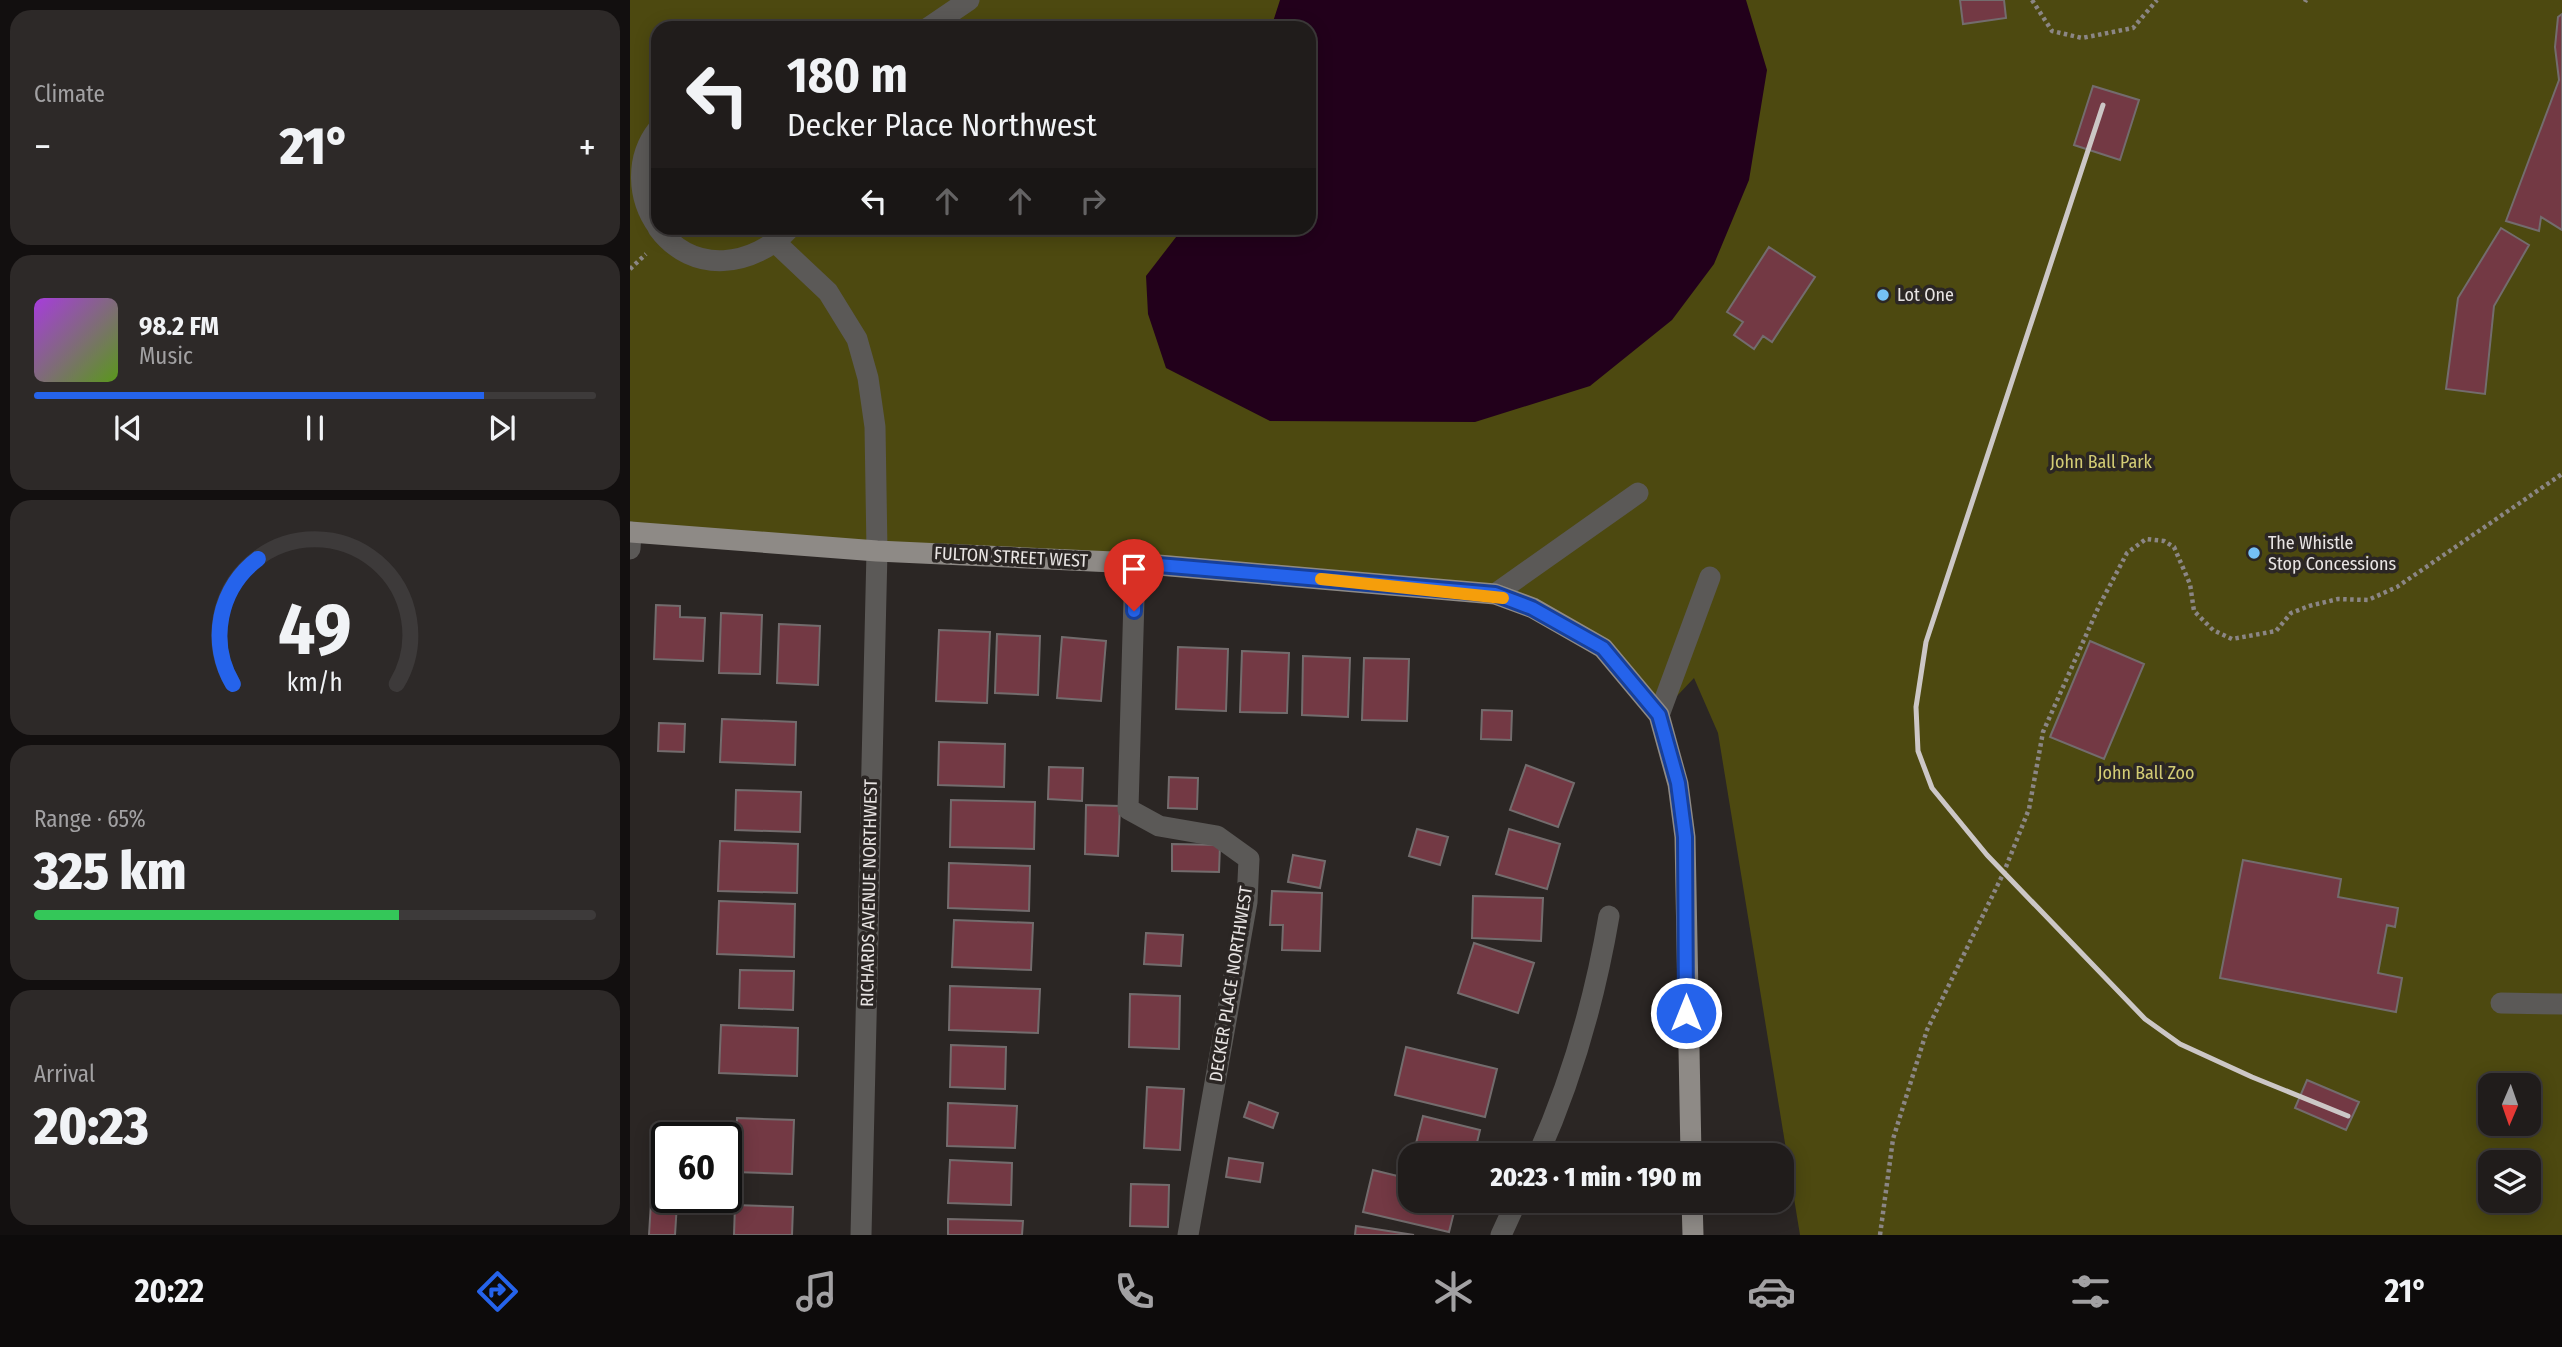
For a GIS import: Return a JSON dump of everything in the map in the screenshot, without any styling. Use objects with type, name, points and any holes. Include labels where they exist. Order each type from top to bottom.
[{"type":"main road","name":"FULTON STREET WEST","points":[[630,532],[877,551],[1135,563],[1495,594],[1532,608],[1603,648],[1659,715],[1678,783],[1685,837],[1690,1143]]},
{"type":"main road","points":[[1692,1213],[1693,1235]]},
{"type":"street","points":[[938,21],[970,0]]},
{"type":"street","points":[[651,138],[642,163],[641,190],[651,218]]},
{"type":"street","points":[[667,235],[684,251],[707,260],[731,261],[755,255],[783,235]]},
{"type":"street","name":"RICHARDS AVENUE NORTHWEST","points":[[783,235],[828,292],[857,339],[868,378],[875,427],[877,551],[861,1235]]},
{"type":"street","points":[[1495,594],[1638,494]]},
{"type":"street","points":[[630,532],[630,550]]},
{"type":"street","name":"DECKER PLACE NORTHWEST","points":[[1135,563],[1128,809],[1159,826],[1217,836],[1249,859],[1247,902],[1188,1235]]},
{"type":"street","points":[[1659,715],[1710,577]]},
{"type":"street","points":[[1543,1143],[1597,986],[1609,916]]},
{"type":"street","points":[[2501,1003],[2562,1004]]},
{"type":"street","points":[[1501,1235],[1511,1213]]},
{"type":"path","points":[[2032,0],[2052,32],[2082,38],[2133,28],[2157,0]]},
{"type":"path","points":[[1880,1235],[1892,1139],[1927,1030],[2004,872],[2029,809],[2043,732],[2099,606],[2127,553],[2146,539],[2164,541],[2174,547],[2190,583],[2194,611],[2213,630],[2232,639],[2254,636],[2276,631],[2291,613],[2309,606],[2338,598],[2368,600],[2397,587],[2562,474]]},
{"type":"green space","name":"John Ball Park","points":[[630,0],[2562,0],[2562,1235],[1800,1235],[1794,1198],[1794,1143],[1785,1143],[1718,733],[1694,678],[1659,715],[1603,648],[1495,594],[630,532]]},
{"type":"shaded area","points":[[1280,0],[1746,0],[1767,70],[1749,180],[1714,264],[1672,320],[1590,386],[1475,422],[1270,421],[1166,368],[1148,314],[1146,276],[1178,235],[1316,235],[1316,21],[1273,21]]},
{"type":"building","points":[[1960,0],[2004,0],[2006,18],[1963,24]]},
{"type":"building","points":[[2562,14],[2562,230],[2541,217],[2539,231],[2506,221],[2559,80],[2555,47],[2558,17]]},
{"type":"building","points":[[2093,86],[2139,100],[2120,160],[2074,145]]},
{"type":"building","points":[[2501,228],[2529,245],[2494,306],[2485,394],[2446,389],[2458,298]]},
{"type":"building","points":[[1769,247],[1815,277],[1772,342],[1763,336],[1754,349],[1734,335],[1743,322],[1727,312]]},
{"type":"building","points":[[656,605],[680,606],[680,617],[705,618],[703,661],[654,659]]},
{"type":"building","points":[[721,613],[762,615],[760,674],[719,673]]},
{"type":"building","points":[[779,624],[820,626],[818,685],[777,683]]},
{"type":"building","points":[[939,630],[990,632],[987,703],[936,701]]},
{"type":"building","points":[[997,634],[1040,636],[1038,695],[995,693]]},
{"type":"building","points":[[1062,637],[1106,641],[1101,701],[1057,698]]},
{"type":"building","points":[[2090,641],[2144,664],[2104,759],[2050,737]]},
{"type":"building","points":[[1178,647],[1228,649],[1226,711],[1176,709]]},
{"type":"building","points":[[1242,651],[1289,653],[1287,713],[1240,712]]},
{"type":"building","points":[[1303,656],[1350,658],[1348,717],[1302,715]]},
{"type":"building","points":[[1364,658],[1409,659],[1407,721],[1362,720]]},
{"type":"building","points":[[1482,710],[1512,711],[1511,740],[1481,739]]},
{"type":"building","points":[[722,719],[796,722],[795,765],[720,762]]},
{"type":"building","points":[[659,723],[685,724],[684,752],[658,751]]},
{"type":"building","points":[[939,742],[1005,744],[1004,787],[938,785]]},
{"type":"building","points":[[1526,765],[1574,783],[1558,827],[1510,810]]},
{"type":"building","points":[[1049,767],[1083,768],[1082,801],[1048,799]]},
{"type":"building","points":[[1169,777],[1198,778],[1197,809],[1168,808]]},
{"type":"building","points":[[736,790],[801,792],[800,832],[735,830]]},
{"type":"building","points":[[951,800],[1035,802],[1034,849],[950,847]]},
{"type":"building","points":[[1086,805],[1120,806],[1118,856],[1085,854]]},
{"type":"building","points":[[1417,829],[1448,837],[1440,865],[1409,856]]},
{"type":"building","points":[[1509,829],[1560,844],[1547,889],[1496,874]]},
{"type":"building","points":[[720,841],[798,844],[797,893],[718,891]]},
{"type":"building","points":[[1172,844],[1220,845],[1219,872],[1172,871]]},
{"type":"building","points":[[1293,855],[1325,861],[1320,888],[1288,882]]},
{"type":"building","points":[[2243,860],[2341,879],[2338,897],[2398,908],[2395,927],[2387,925],[2378,973],[2402,978],[2396,1012],[2220,978]]},
{"type":"building","points":[[949,863],[1030,866],[1029,911],[948,908]]},
{"type":"building","points":[[1272,891],[1322,893],[1320,951],[1282,950],[1283,925],[1270,925]]},
{"type":"building","points":[[1473,896],[1543,898],[1541,941],[1472,938]]},
{"type":"building","points":[[719,901],[795,904],[794,957],[717,954]]},
{"type":"building","points":[[954,920],[1033,923],[1031,970],[952,967]]},
{"type":"building","points":[[1146,933],[1183,935],[1181,966],[1144,964]]},
{"type":"building","points":[[1474,943],[1534,963],[1518,1013],[1458,993]]},
{"type":"building","points":[[740,970],[794,971],[793,1010],[739,1008]]},
{"type":"building","points":[[950,986],[1040,989],[1038,1033],[949,1030]]},
{"type":"building","points":[[1130,994],[1180,996],[1179,1049],[1129,1047]]},
{"type":"building","points":[[721,1025],[798,1028],[797,1076],[719,1073]]},
{"type":"building","points":[[951,1045],[1006,1047],[1005,1089],[950,1087]]},
{"type":"building","points":[[1406,1047],[1497,1069],[1485,1117],[1395,1095]]},
{"type":"building","points":[[2307,1080],[2359,1102],[2346,1130],[2295,1108]]},
{"type":"building","points":[[1147,1087],[1184,1089],[1180,1150],[1144,1148]]},
{"type":"building","points":[[1249,1102],[1278,1113],[1273,1128],[1244,1117]]},
{"type":"building","points":[[948,1103],[1017,1106],[1015,1148],[947,1146]]},
{"type":"building","points":[[1423,1116],[1480,1130],[1477,1143],[1416,1143]]},
{"type":"building","points":[[737,1118],[794,1120],[792,1174],[742,1172],[742,1122],[737,1122]]},
{"type":"building","points":[[1229,1158],[1263,1163],[1260,1182],[1226,1177]]},
{"type":"building","points":[[950,1160],[1012,1163],[1011,1205],[948,1203]]},
{"type":"building","points":[[1373,1170],[1398,1176],[1398,1213],[1454,1213],[1449,1232],[1363,1212]]},
{"type":"building","points":[[1131,1184],[1169,1185],[1168,1227],[1130,1226]]},
{"type":"building","points":[[651,1202],[651,1213],[676,1213],[675,1235],[649,1235]]},
{"type":"building","points":[[742,1205],[793,1207],[792,1235],[734,1235],[735,1213],[742,1213]]},
{"type":"building","points":[[948,1219],[1023,1221],[1022,1235],[948,1235]]},
{"type":"building","points":[[1356,1226],[1414,1235],[1355,1235]]},
{"type":"railway","points":[[2103,105],[1926,642],[1916,707],[1918,751],[1932,788],[1987,855],[2145,1019],[2180,1044],[2348,1116]]},
{"type":"slow traffic","points":[[1321,579],[1495,594],[1503,598]]},
{"type":"place","name":"Lot One","points":[[1883,295]]},
{"type":"place","name":"The Whistle Stop Concessions","points":[[2254,553]]},
{"type":"route","points":[[1134,611],[1135,563],[1495,594],[1532,608],[1603,648],[1659,715],[1678,783],[1685,837],[1686,1013]]},
{"type":"park label","name":"John Ball Zoo","points":[[2146,773]]}]
